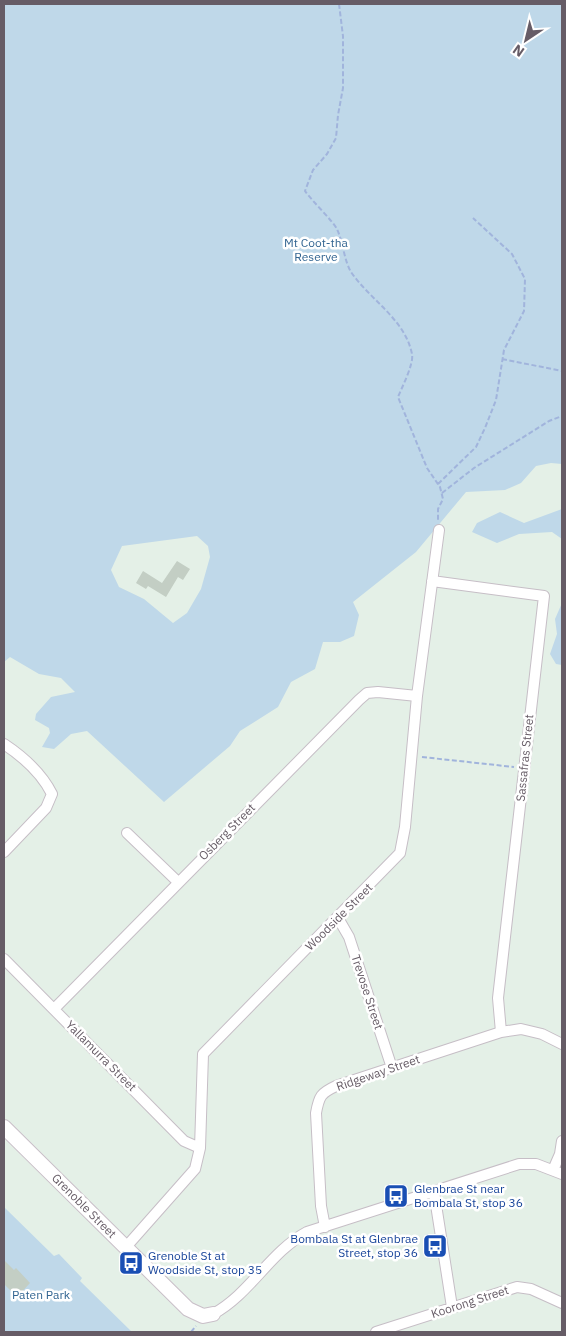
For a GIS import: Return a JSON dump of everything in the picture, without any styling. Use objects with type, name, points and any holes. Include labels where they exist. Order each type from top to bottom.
[{"type":"street","name":"Woodside Street","points":[[126,1248],[195,1169],[200,1148],[203,1054],[400,854],[405,827],[416,696],[439,530]]},
{"type":"street","name":"Sassafras Street","points":[[432,582],[544,596],[498,998],[501,1032]]},
{"type":"street","name":"Osberg Street","points":[[54,1008],[367,693],[378,692],[416,696]]},
{"type":"street","points":[[4,744],[15,751],[47,783],[52,794],[46,808],[4,852]]},
{"type":"street","points":[[127,833],[178,882]]},
{"type":"street","name":"Trevose Street","points":[[338,918],[349,937],[392,1068]]},
{"type":"street","name":"Yallamurra Street","points":[[4,959],[184,1140],[200,1148]]},
{"type":"street","name":"Ridgeway Street","points":[[325,1226],[321,1206],[316,1113],[318,1101],[322,1093],[336,1086],[501,1032],[521,1028],[542,1034],[562,1044]]},
{"type":"street","name":"Grenoble Street","points":[[4,1127],[188,1309],[203,1316],[213,1314]]},
{"type":"street","points":[[213,1314],[227,1307],[294,1240],[307,1232],[519,1164],[536,1164],[558,1172],[562,1141]]},
{"type":"street","points":[[434,1192],[452,1307]]},
{"type":"street","name":"Koorong Street","points":[[376,1332],[391,1330],[452,1307],[517,1287],[531,1289],[562,1303]]},
{"type":"path","points":[[339,4],[343,36],[343,88],[336,138],[313,170],[305,191],[336,227],[350,270],[364,290],[390,315],[402,330],[412,355],[405,381],[398,397],[427,468],[438,484],[443,499],[438,509],[439,530]]},
{"type":"path","points":[[438,484],[476,447],[486,428],[496,400],[504,350],[524,311],[525,278],[512,254],[472,218]]},
{"type":"path","points":[[502,359],[562,371]]},
{"type":"path","points":[[442,493],[474,468],[549,421],[562,416]]},
{"type":"path","points":[[412,756],[524,768]]},
{"type":"green space","name":"Mt Coot-tha Reserve","points":[[4,4],[562,4],[562,464],[551,463],[536,466],[521,483],[505,490],[466,492],[416,552],[353,602],[359,615],[354,636],[340,642],[323,642],[315,669],[291,682],[278,707],[240,731],[230,746],[164,802],[87,731],[71,734],[54,749],[42,747],[50,733],[49,728],[35,720],[36,714],[51,697],[75,692],[61,678],[39,674],[10,657],[4,662]],"holes":[[[197,536],[208,546],[210,557],[201,589],[187,613],[173,623],[144,599],[119,587],[111,570],[122,546]]]},
{"type":"green space","points":[[562,509],[562,539],[552,532],[519,534],[497,543],[472,532],[477,523],[500,512],[524,523]]},
{"type":"green space","points":[[562,603],[562,665],[556,664],[550,654],[557,634],[555,619]]},
{"type":"green space","name":"Paten Park","points":[[4,1207],[54,1256],[59,1254],[82,1278],[80,1281],[132,1332],[4,1332]]},
{"type":"building","points":[[177,561],[190,569],[183,580],[178,577],[166,597],[148,586],[146,589],[136,583],[143,571],[162,583]]},
{"type":"building","points":[[4,1260],[14,1270],[16,1268],[30,1283],[17,1297],[4,1284]]},
{"type":"place","name":"Glenbrae St near Bombala St, stop 36","points":[[396,1196]]},
{"type":"place","name":"Bombala St at Glenbrae Street, stop 36","points":[[435,1246]]},
{"type":"place","name":"Grenoble St at Woodside St, stop 35","points":[[131,1263]]}]
